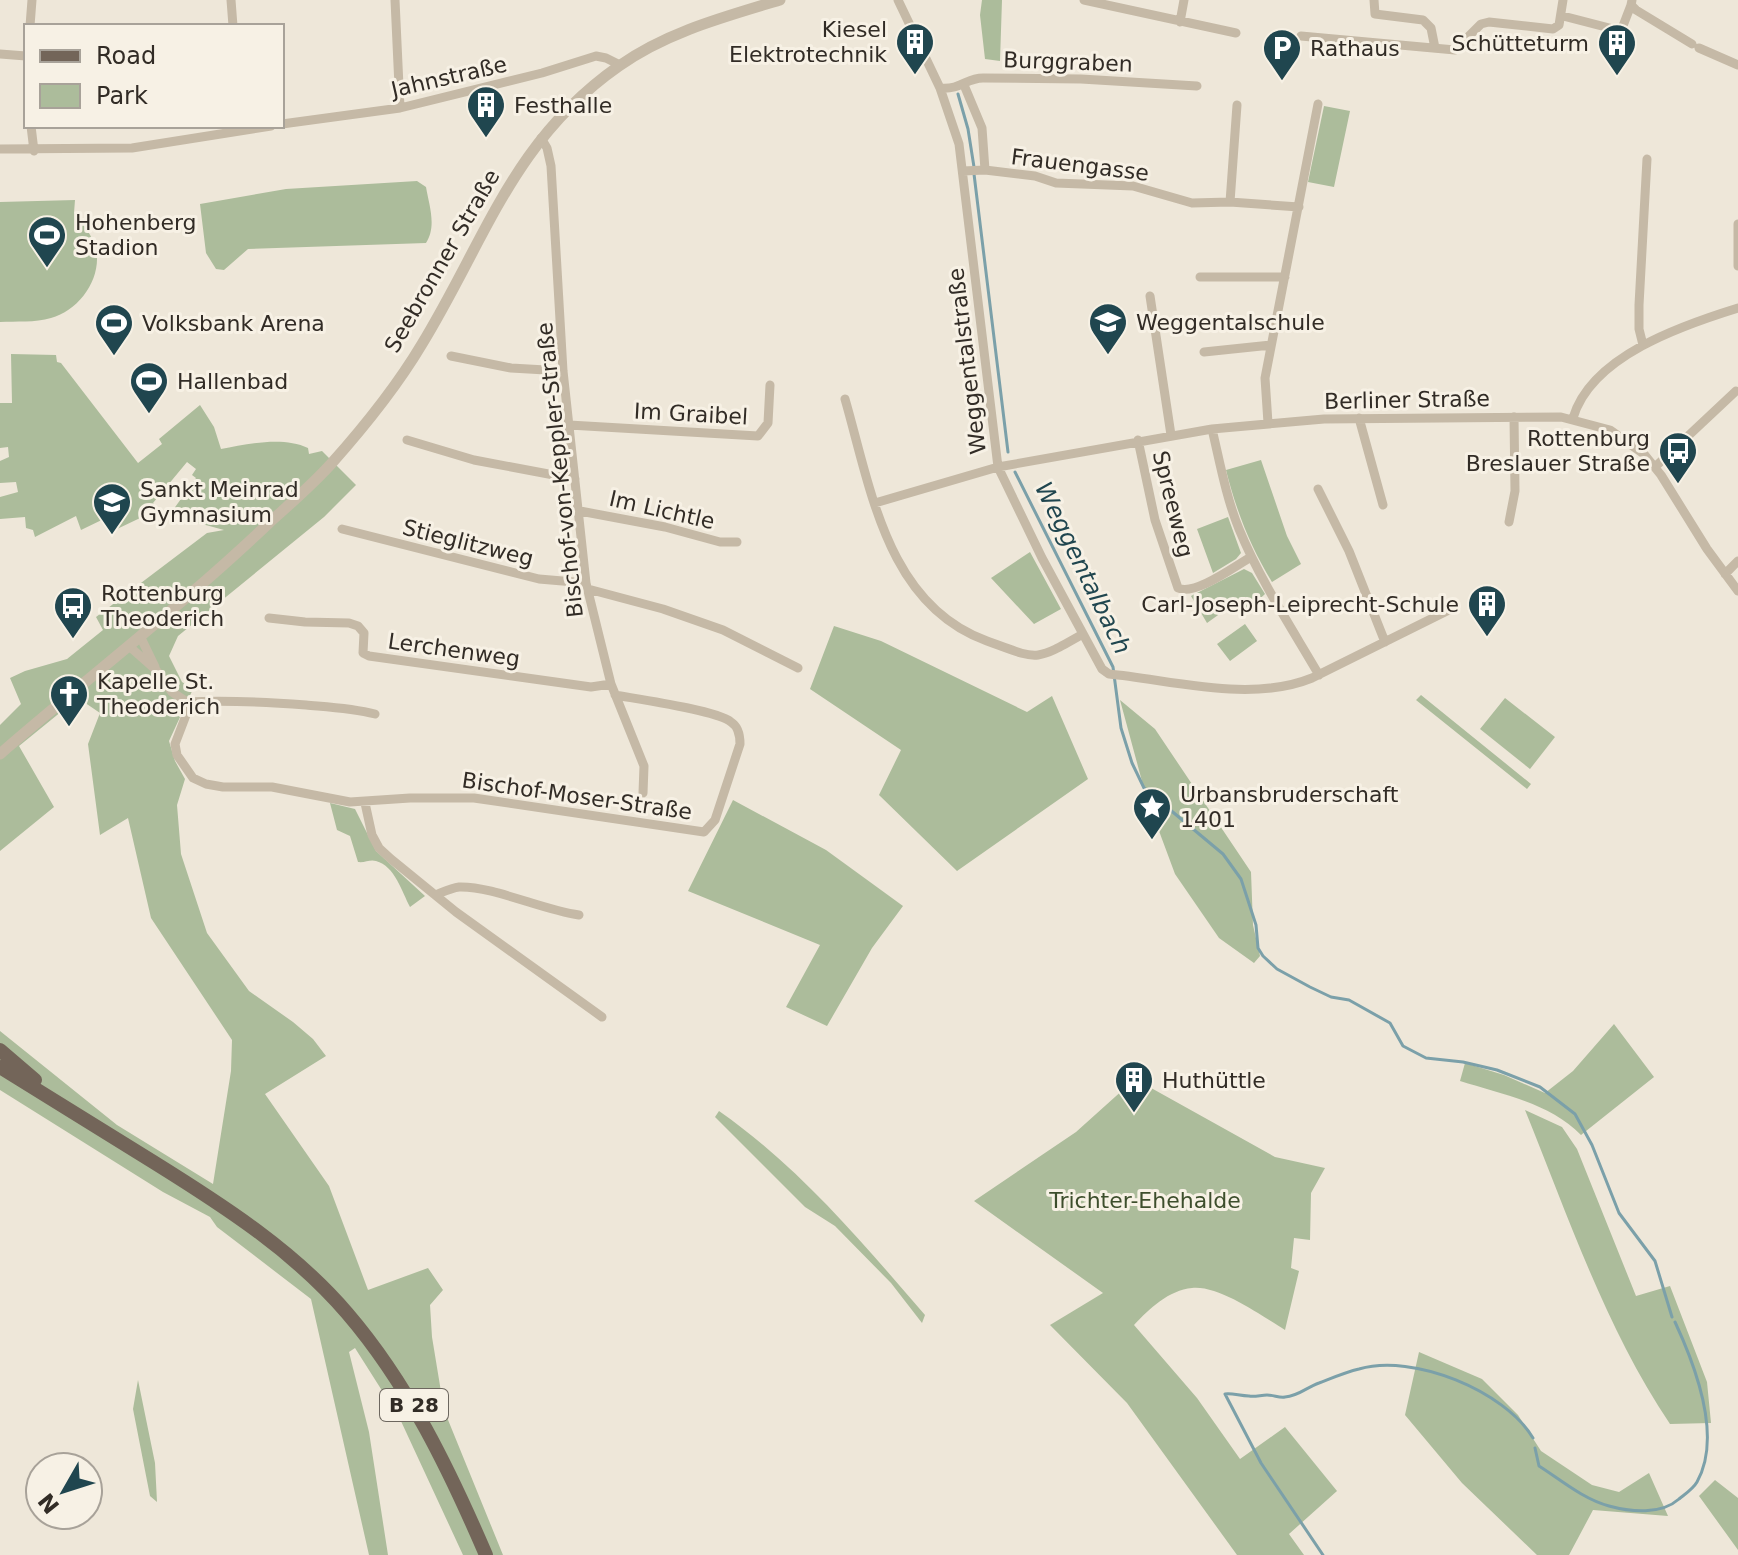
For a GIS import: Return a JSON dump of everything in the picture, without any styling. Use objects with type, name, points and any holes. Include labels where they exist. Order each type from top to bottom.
[{"type":"main road","points":[[0,1050],[92,1124]]},
{"type":"main road","name":"B 28","points":[[0,1067],[200,1191],[266,1237],[345,1310],[394,1374],[418,1412],[486,1555]]},
{"type":"street","points":[[30,24],[32,0]]},
{"type":"street","points":[[231,0],[233,24]]},
{"type":"street","points":[[395,0],[400,108]]},
{"type":"street","name":"Seebronner Straße","points":[[0,754],[211,578],[319,477],[357,434],[422,345],[512,178],[541,138],[586,91],[620,65],[691,28],[780,0]]},
{"type":"street","name":"Weggentalstraße","points":[[898,0],[940,88],[966,171],[998,467],[1042,558],[1102,669],[1118,675],[1192,685],[1288,686],[1319,675],[1453,608]]},
{"type":"street","points":[[1084,0],[1236,33]]},
{"type":"street","points":[[1180,22],[1184,0]]},
{"type":"street","points":[[1374,0],[1375,14],[1423,20],[1431,28],[1435,48]]},
{"type":"street","points":[[1561,20],[1563,0]]},
{"type":"street","points":[[1301,36],[1455,50],[1481,24],[1489,22],[1546,29],[1561,20],[1621,31],[1631,2],[1695,46],[1738,65]]},
{"type":"street","points":[[0,54],[24,56]]},
{"type":"street","name":"Jahnstraße","points":[[284,124],[400,108],[542,73],[596,56],[620,65]]},
{"type":"street","name":"Burggraben","points":[[940,88],[954,89],[975,78],[1056,78],[1197,86]]},
{"type":"street","points":[[964,85],[982,128],[983,170]]},
{"type":"street","points":[[1268,423],[1265,378],[1318,104]]},
{"type":"street","points":[[1230,202],[1237,105]]},
{"type":"street","points":[[31,128],[34,151]]},
{"type":"street","points":[[0,149],[132,148],[258,128]]},
{"type":"street","name":"Bischof-von-Keppler-Straße","points":[[541,138],[547,148],[552,180],[563,371],[587,586],[611,684],[644,766],[643,793]]},
{"type":"street","points":[[1643,345],[1639,305],[1647,159]]},
{"type":"street","name":"Frauengasse","points":[[966,171],[1035,176],[1056,183],[1133,186],[1192,203],[1230,202],[1299,207]]},
{"type":"street","points":[[1738,224],[1738,266]]},
{"type":"street","points":[[1200,277],[1285,277]]},
{"type":"street","points":[[1150,296],[1171,435]]},
{"type":"street","points":[[1573,418],[1578,405],[1621,359],[1643,345],[1738,308]]},
{"type":"street","points":[[1204,352],[1271,345]]},
{"type":"street","points":[[451,356],[511,368],[563,371]]},
{"type":"street","name":"Im Graibel","points":[[569,425],[758,436],[768,423],[770,385]]},
{"type":"street","points":[[1655,467],[1736,391]]},
{"type":"street","points":[[845,399],[890,547],[902,570],[934,607],[975,637],[1035,657],[1048,654],[1083,634]]},
{"type":"street","points":[[1509,522],[1515,491],[1514,417]]},
{"type":"street","points":[[1359,418],[1383,505]]},
{"type":"street","name":"Berliner Straße","points":[[875,503],[998,467],[1212,429],[1359,418],[1573,418],[1610,430],[1635,446],[1655,467],[1738,591]]},
{"type":"street","points":[[1212,429],[1232,510],[1251,557],[1319,675]]},
{"type":"street","points":[[407,440],[474,460],[575,479]]},
{"type":"street","name":"Spreeweg","points":[[1138,440],[1155,520],[1178,588],[1184,591],[1196,589],[1251,557]]},
{"type":"street","points":[[1318,489],[1349,551],[1385,642]]},
{"type":"street","name":"Im Lichtle","points":[[580,511],[665,527],[720,542],[737,542]]},
{"type":"street","name":"Stieglitzweg","points":[[342,529],[539,579],[587,586],[663,609],[723,630],[798,668]]},
{"type":"street","points":[[1725,574],[1738,561]]},
{"type":"street","name":"Lerchenweg","points":[[269,618],[358,626],[364,633],[363,653],[369,656],[591,687],[611,684]]},
{"type":"street","points":[[141,638],[156,670],[172,692],[187,702],[225,700],[293,704],[357,709],[375,714]]},
{"type":"street","points":[[130,647],[156,670]]},
{"type":"street","name":"Bischof-Moser-Straße","points":[[187,702],[188,710],[175,744],[177,755],[193,778],[223,787],[272,787],[365,803],[410,798],[474,798],[704,832],[715,820],[740,744],[735,725],[724,718],[615,695]]},
{"type":"street","points":[[365,803],[372,835],[379,848],[435,895],[602,1017]]},
{"type":"street","points":[[435,895],[456,887],[465,888],[510,897],[554,912],[579,915]]},
{"type":"green space","points":[[982,0],[1002,0],[1000,61],[985,59],[980,15]]},
{"type":"green space","points":[[1324,106],[1350,111],[1334,187],[1308,182]]},
{"type":"green space","points":[[417,181],[426,187],[430,208],[432,223],[426,243],[248,249],[224,270],[216,269],[206,253],[200,204],[286,189]]},
{"type":"green space","name":"Hohenberg Stadion","points":[[75,200],[74,213],[95,245],[96,267],[90,286],[77,303],[51,318],[0,322],[0,202]]},
{"type":"green space","points":[[11,354],[56,355],[57,362],[61,363],[138,463],[162,444],[159,439],[200,405],[214,427],[221,449],[265,442],[298,444],[308,448],[309,454],[322,451],[356,485],[324,517],[178,636],[169,656],[182,682],[193,689],[169,741],[185,779],[177,805],[181,854],[207,933],[249,991],[293,1022],[313,1039],[326,1056],[265,1094],[329,1186],[368,1290],[428,1268],[443,1290],[430,1305],[444,1410],[503,1555],[463,1555],[400,1419],[355,1348],[349,1352],[369,1432],[388,1555],[369,1555],[311,1299],[217,1227],[210,1217],[163,1192],[0,1090],[0,1031],[117,1125],[213,1184],[231,1071],[232,1040],[151,918],[128,818],[100,835],[88,744],[100,713],[78,698],[19,746],[54,807],[0,851],[0,725],[21,704],[10,678],[67,659],[103,630],[96,617],[207,533],[224,530],[180,518],[173,510],[196,478],[192,475],[196,469],[187,462],[153,503],[159,509],[117,529],[112,515],[81,530],[76,516],[35,537],[33,530],[26,528],[25,517],[0,519],[0,497],[18,492],[16,482],[0,483],[0,461],[9,457],[8,447],[0,448],[0,403],[12,403]]},
{"type":"green space","points":[[1261,460],[1287,536],[1301,564],[1272,582],[1244,528],[1226,470]]},
{"type":"green space","points":[[1228,517],[1241,553],[1213,573],[1197,529]]},
{"type":"green space","points":[[1030,552],[1061,609],[1034,624],[991,578]]},
{"type":"green space","points":[[1244,569],[1252,573],[1265,594],[1241,616],[1232,605],[1207,623],[1191,596]]},
{"type":"green space","points":[[1245,624],[1257,641],[1230,661],[1217,644]]},
{"type":"green space","points":[[834,626],[881,641],[1027,712],[1052,696],[1088,779],[957,871],[879,795],[901,750],[810,689]]},
{"type":"green space","points":[[1421,695],[1531,784],[1527,789],[1416,700]]},
{"type":"green space","points":[[1505,698],[1555,737],[1530,769],[1480,729]]},
{"type":"green space","points":[[1120,700],[1155,729],[1251,872],[1253,925],[1260,956],[1254,963],[1219,938],[1175,874],[1146,796]]},
{"type":"green space","points":[[733,800],[826,850],[903,906],[872,948],[827,1026],[786,1007],[820,945],[688,891]]},
{"type":"green space","points":[[330,803],[355,809],[376,851],[425,896],[410,907],[388,868],[374,861],[358,862],[350,836],[337,830]]},
{"type":"green space","points":[[1614,1024],[1654,1077],[1581,1135],[1540,1107],[1460,1081],[1465,1063],[1504,1075],[1545,1093],[1573,1071]]},
{"type":"green space","name":"Trichter-Ehehalde","points":[[1135,1079],[1275,1157],[1325,1168],[1311,1193],[1310,1240],[1294,1238],[1291,1268],[1299,1271],[1285,1330],[1227,1296],[1203,1288],[1167,1296],[1134,1325],[1197,1398],[1240,1459],[1285,1427],[1337,1491],[1289,1534],[1304,1555],[1237,1555],[1127,1403],[1050,1325],[1103,1293],[974,1201],[1076,1132]]},
{"type":"green space","points":[[1525,1110],[1562,1127],[1577,1149],[1636,1296],[1670,1286],[1707,1382],[1711,1423],[1670,1424],[1647,1388],[1607,1311]]},
{"type":"green space","points":[[719,1111],[776,1156],[828,1206],[925,1315],[922,1323],[891,1283],[835,1226],[805,1207],[715,1117]]},
{"type":"green space","points":[[1419,1352],[1482,1379],[1518,1415],[1541,1451],[1592,1485],[1619,1492],[1649,1473],[1668,1516],[1593,1510],[1569,1555],[1537,1555],[1462,1483],[1405,1415]]},
{"type":"green space","points":[[138,1380],[155,1463],[157,1502],[150,1496],[133,1409]]},
{"type":"green space","points":[[1715,1480],[1738,1498],[1738,1550],[1699,1496]]},
{"type":"waterway","name":"Weggentalbach","points":[[958,94],[974,167]]},
{"type":"waterway","name":"Weggentalbach","points":[[974,174],[1008,452]]},
{"type":"waterway","name":"Weggentalbach","points":[[1015,472],[1113,667],[1121,728],[1144,788],[1223,854],[1241,879],[1256,925],[1258,948],[1263,956],[1277,969],[1310,987],[1331,997],[1349,1000],[1390,1023],[1403,1046],[1426,1058],[1497,1070],[1540,1087],[1575,1114],[1592,1145],[1619,1213],[1655,1261],[1672,1317]]},
{"type":"waterway","name":"Weggentalbach","points":[[1535,1448],[1539,1466],[1581,1494],[1609,1506],[1636,1511],[1655,1510],[1672,1504],[1691,1489],[1704,1464],[1707,1422],[1698,1379],[1675,1322]]},
{"type":"waterway","name":"Weggentalbach","points":[[1323,1555],[1261,1463],[1225,1394],[1290,1396],[1354,1370],[1381,1365],[1405,1366],[1430,1371],[1480,1391],[1502,1405],[1533,1438]]},
{"type":"place","name":"Kiesel Elektrotechnik","points":[[915,76]]},
{"type":"place","name":"Schütteturm","points":[[1617,77]]},
{"type":"place","name":"Rathaus","points":[[1282,82]]},
{"type":"place","name":"Festhalle","points":[[486,139]]},
{"type":"place","name":"Hohenberg Stadion","points":[[47,269]]},
{"type":"place","name":"Weggentalschule","points":[[1108,356]]},
{"type":"place","name":"Volksbank Arena","points":[[114,357]]},
{"type":"place","name":"Hallenbad","points":[[149,415]]},
{"type":"place","name":"Rottenburg Breslauer Straße","points":[[1678,485]]},
{"type":"place","name":"Sankt Meinrad Gymnasium","points":[[112,536]]},
{"type":"place","name":"Carl-Joseph-Leiprecht-Schule","points":[[1487,638]]},
{"type":"place","name":"Rottenburg Theoderich","points":[[73,640]]},
{"type":"place","name":"Kapelle St. Theoderich","points":[[69,728]]},
{"type":"place","name":"Urbansbruderschaft 1401","points":[[1152,841]]},
{"type":"place","name":"Huthüttle","points":[[1134,1114]]}]
